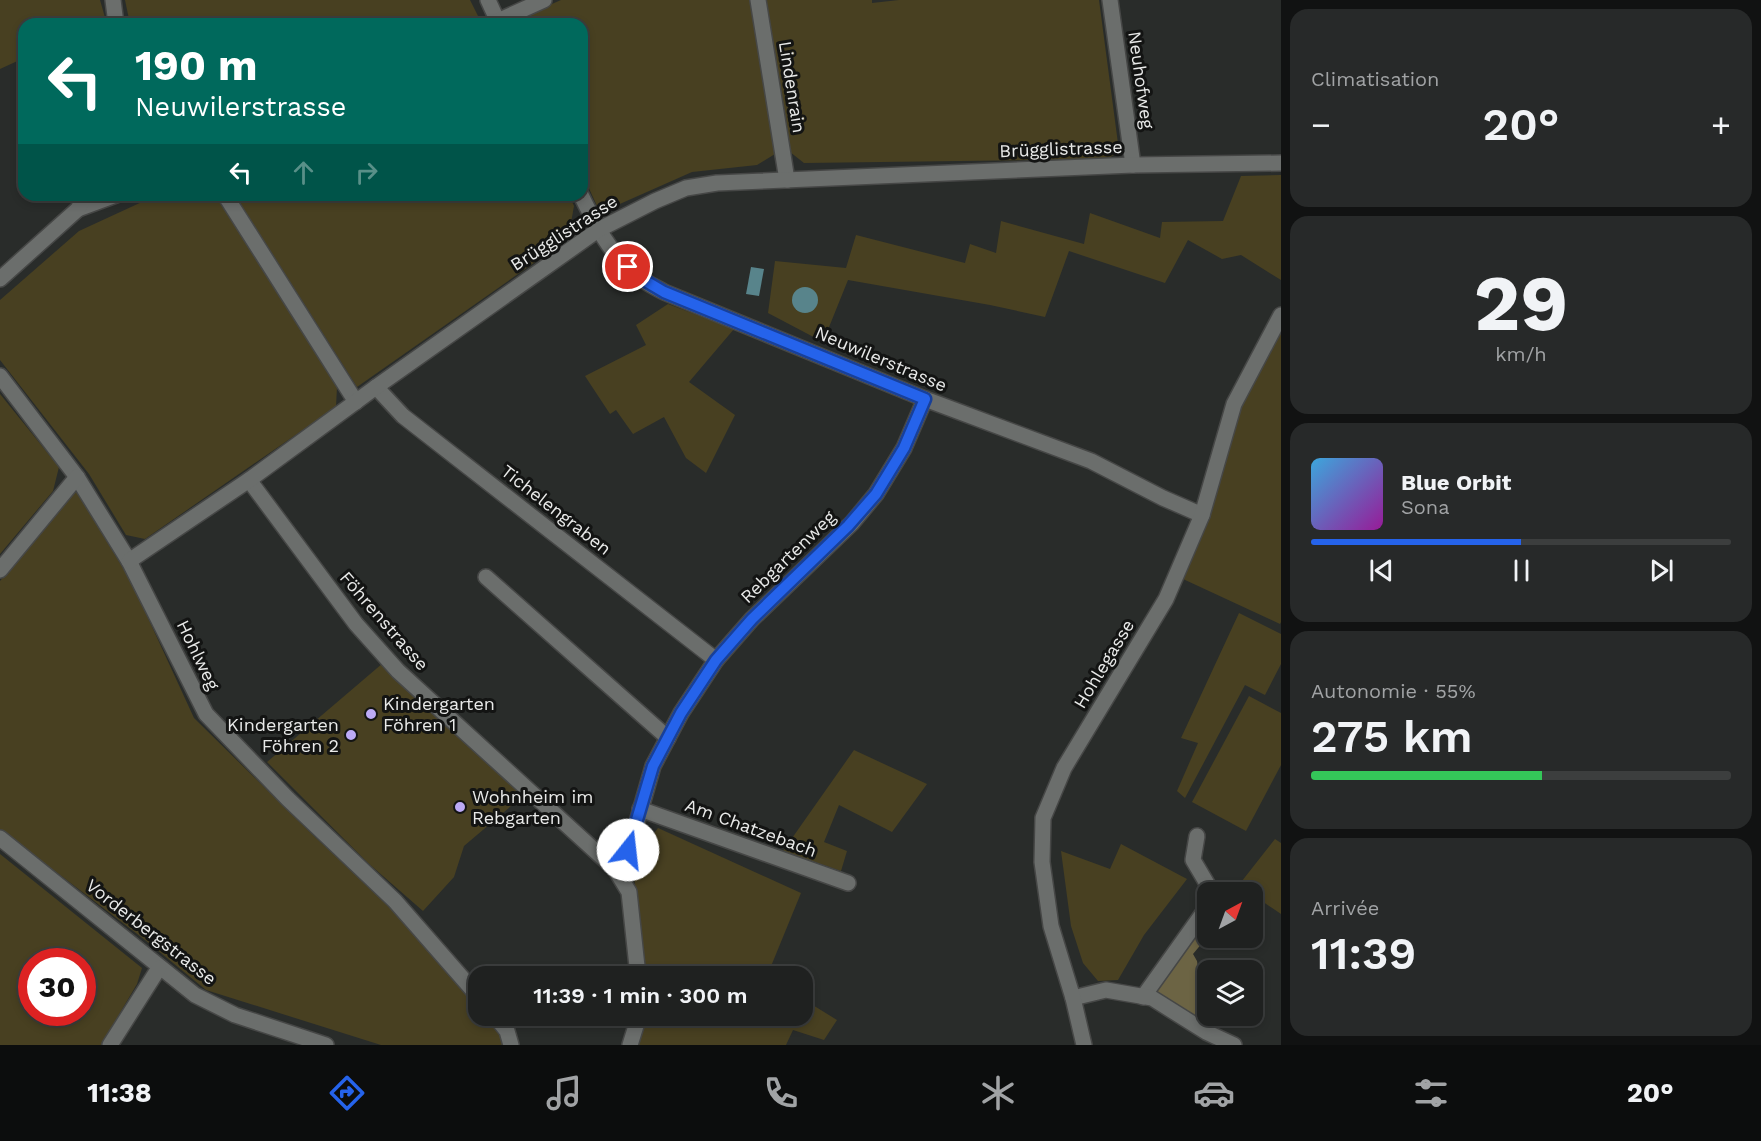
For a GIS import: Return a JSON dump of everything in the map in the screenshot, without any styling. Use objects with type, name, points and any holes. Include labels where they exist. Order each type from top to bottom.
[{"type":"street","points":[[113,0],[115,18]]},
{"type":"street","points":[[488,0],[494,18]]},
{"type":"street","points":[[506,18],[544,0]]},
{"type":"street","name":"Lindenrain","points":[[758,0],[787,180]]},
{"type":"street","name":"Neuhofweg","points":[[1110,0],[1133,165]]},
{"type":"street","name":"Brügglistrasse","points":[[129,561],[249,480],[598,230],[686,188],[717,183],[1133,165],[1281,163]]},
{"type":"street","points":[[0,279],[78,209],[82,201]]},
{"type":"street","points":[[78,209],[100,201]]},
{"type":"street","points":[[229,201],[356,402]]},
{"type":"street","name":"Neuwilerstrasse","points":[[584,201],[598,230],[619,259],[637,276],[664,292],[925,399],[1091,461],[1202,515]]},
{"type":"street","name":"Hohlegasse","points":[[1084,1045],[1073,998],[1051,926],[1042,862],[1043,818],[1064,768],[1166,599],[1202,515],[1234,404],[1281,315]]},
{"type":"street","name":"Hohlweg","points":[[0,376],[76,477],[129,561],[206,714],[281,792],[395,901],[468,985]]},
{"type":"street","name":"Tichelengraben","points":[[376,387],[404,416],[716,660]]},
{"type":"street","name":"Rebgartenweg","points":[[615,869],[628,850],[653,766],[681,713],[716,660],[752,619],[848,526],[876,494],[904,448],[925,399]]},
{"type":"street","points":[[0,570],[76,477]]},
{"type":"street","name":"Föhrenstrasse","points":[[249,480],[356,624],[398,671],[615,869]]},
{"type":"street","points":[[486,577],[668,738]]},
{"type":"street","name":"Am Chatzebach","points":[[640,809],[848,883]]},
{"type":"street","points":[[1197,836],[1193,860],[1206,882]]},
{"type":"street","name":"Vorderbergstrasse","points":[[0,838],[195,995],[235,1015],[326,1045]]},
{"type":"street","points":[[615,869],[630,892],[637,966]]},
{"type":"street","points":[[1143,997],[1197,921]]},
{"type":"street","points":[[110,1045],[159,968]]},
{"type":"street","points":[[1073,998],[1106,990],[1152,998],[1206,1032],[1234,1045]]},
{"type":"street","points":[[503,1026],[511,1045]]},
{"type":"street","points":[[630,1045],[636,1026]]},
{"type":"shaded area","points":[[0,0],[100,0],[105,18],[18,18],[18,61],[0,69]]},
{"type":"shaded area","points":[[125,0],[470,0],[479,18],[129,18]]},
{"type":"shaded area","points":[[561,0],[751,0],[775,154],[757,165],[692,172],[613,207],[597,206],[588,186],[588,18],[526,18],[529,14]]},
{"type":"shaded area","points":[[765,0],[872,0],[872,3],[899,0],[1099,0],[1119,151],[1108,159],[804,163],[790,152]]},
{"type":"shaded area","points":[[1281,175],[1281,280],[1241,255],[1222,259],[1188,240],[1165,283],[1069,251],[1045,317],[848,280],[823,342],[768,313],[775,261],[846,268],[856,235],[965,263],[970,244],[996,253],[1001,221],[1084,244],[1090,213],[1160,238],[1162,222],[1223,221],[1241,176]]},
{"type":"shaded area","points":[[144,201],[219,201],[337,387],[336,407],[145,539],[126,535],[89,474],[0,360],[0,300],[79,231]]},
{"type":"shaded area","points":[[239,201],[572,201],[574,206],[568,239],[357,387]]},
{"type":"shaded area","points":[[668,304],[734,329],[689,382],[735,415],[706,473],[686,458],[664,417],[633,434],[616,410],[610,414],[585,376],[646,345],[636,325]]},
{"type":"shaded area","points":[[1281,332],[1280,624],[1183,579],[1210,514],[1241,406]]},
{"type":"shaded area","points":[[0,394],[59,467],[53,491],[0,554]]},
{"type":"shaded area","points":[[76,491],[131,581],[194,718],[316,838],[380,896],[468,997],[468,1026],[494,1026],[504,1045],[381,1045],[206,990],[145,940],[0,829],[0,581]]},
{"type":"shaded area","points":[[1239,613],[1281,634],[1281,664],[1265,695],[1245,685],[1185,798],[1177,791],[1198,743],[1181,738]]},
{"type":"shaded area","points":[[383,663],[524,795],[464,846],[454,877],[423,911],[368,863],[267,762]]},
{"type":"shaded area","points":[[1249,696],[1281,713],[1281,765],[1246,831],[1192,802]]},
{"type":"shaded area","points":[[854,750],[927,784],[892,832],[839,805],[824,842],[847,851],[841,871],[783,851]]},
{"type":"shaded area","points":[[658,828],[801,893],[771,966],[646,966],[632,862]]},
{"type":"shaded area","points":[[1275,839],[1281,843],[1281,914],[1263,902],[1263,882],[1241,882]]},
{"type":"shaded area","points":[[1121,844],[1187,879],[1144,935],[1118,980],[1098,981],[1083,963],[1071,926],[1061,851],[1110,869]]},
{"type":"shaded area","points":[[0,854],[142,968],[137,984],[101,1045],[0,1045]]},
{"type":"shaded area","points":[[1197,933],[1198,948],[1193,954],[1197,961],[1197,1018],[1195,1020],[1151,993]]},
{"type":"shaded area","points":[[813,1005],[837,1020],[824,1040],[793,1030],[786,1045],[638,1045],[644,1026],[813,1026]]},
{"type":"water","points":[[751,267],[764,269],[759,296],[746,294]]},
{"type":"water","points":[[805,287],[814,291],[818,300],[814,309],[805,313],[796,309],[792,300],[796,291]]},
{"type":"place","name":"Kindergarten Föhren 1","points":[[371,714]]},
{"type":"place","name":"Kindergarten Föhren 2","points":[[351,735]]},
{"type":"place","name":"Wohnheim im Rebgarten","points":[[460,807]]},
{"type":"route","points":[[628,267],[637,276],[664,292],[925,399],[904,448],[876,494],[848,526],[752,619],[716,660],[681,713],[653,766],[628,850]]}]
